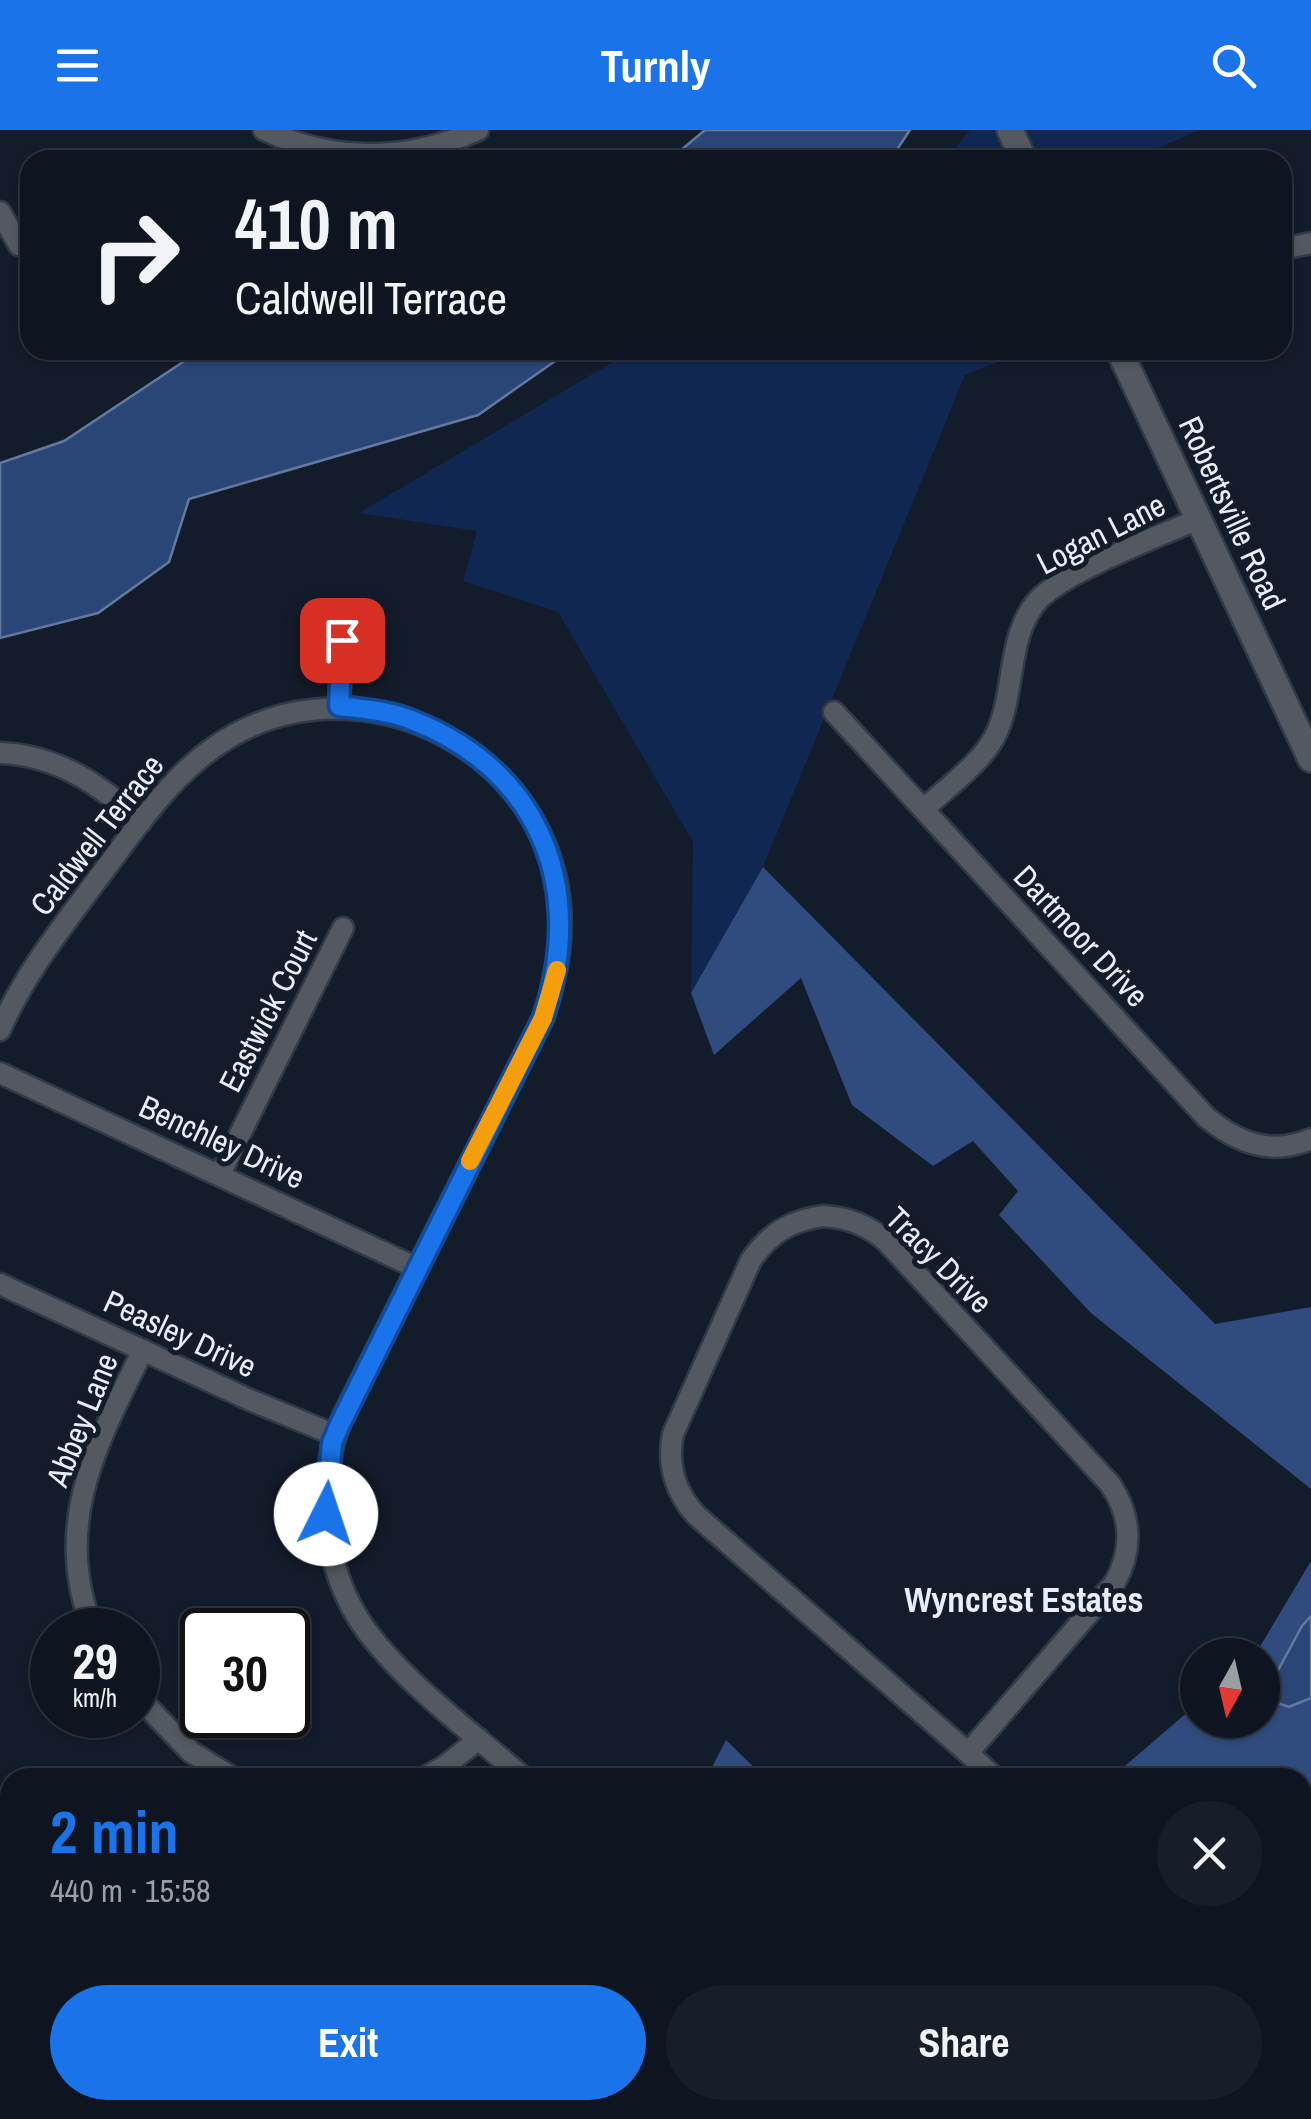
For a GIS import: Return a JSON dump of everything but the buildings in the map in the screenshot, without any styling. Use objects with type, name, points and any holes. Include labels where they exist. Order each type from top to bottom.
[{"type":"street","points":[[264,130],[325,150]]},
{"type":"street","points":[[410,150],[478,130]]},
{"type":"street","points":[[0,212],[19,246]]},
{"type":"street","name":"Robertsville Road","points":[[1124,360],[1311,759]]},
{"type":"street","name":"Logan Lane","points":[[924,809],[994,740],[1005,710],[1024,624],[1040,599],[1069,578],[1198,519]]},
{"type":"street","points":[[339,706],[342,640]]},
{"type":"street","name":"Caldwell Terrace","points":[[0,1030],[36,961],[141,822],[193,762],[234,734],[286,714],[339,706],[415,721],[452,738],[484,762],[534,824],[552,866],[559,898],[559,958],[543,1018],[335,1436],[328,1477],[326,1514],[335,1566],[351,1604],[369,1634],[395,1664],[480,1739]]},
{"type":"street","name":"Dartmoor Drive","points":[[834,712],[1206,1117],[1224,1131],[1254,1145],[1284,1146],[1311,1139]]},
{"type":"street","points":[[0,753],[44,761],[86,778],[141,822]]},
{"type":"street","name":"Eastwick Court","points":[[220,1174],[343,928]]},
{"type":"street","name":"Benchley Drive","points":[[0,1073],[417,1268]]},
{"type":"street","name":"Tracy Drive","points":[[968,1752],[1114,1584],[1127,1552],[1123,1507],[1110,1484],[872,1228],[846,1218],[806,1218],[770,1237],[752,1260],[673,1434],[670,1446],[674,1476],[697,1516],[985,1768]]},
{"type":"street","name":"Peasley Drive","points":[[0,1284],[335,1436]]},
{"type":"street","name":"Abbey Lane","points":[[88,1608],[77,1566],[80,1498],[89,1466],[143,1350]]},
{"type":"street","points":[[160,1719],[191,1752],[217,1768]]},
{"type":"street","points":[[441,1768],[480,1739],[513,1768]]},
{"type":"shaded area","points":[[705,130],[910,130],[897,150],[681,150]]},
{"type":"shaded area","points":[[970,130],[1199,130],[1154,150],[953,150]]},
{"type":"shaded area","points":[[186,360],[557,360],[478,415],[189,499],[169,562],[98,613],[0,638],[0,463],[64,441]]},
{"type":"shaded area","points":[[616,360],[1002,360],[965,375],[763,867],[691,993],[693,842],[558,612],[463,581],[477,531],[359,513]]},
{"type":"shaded area","points":[[763,867],[1215,1324],[1311,1307],[1311,1489],[1091,1313],[999,1215],[1018,1191],[973,1141],[933,1166],[852,1105],[801,978],[714,1055],[691,993]]},
{"type":"shaded area","points":[[1311,1561],[1311,1768],[1123,1768],[1180,1719],[1180,1738],[1280,1738],[1280,1638],[1265,1638]]},
{"type":"shaded area","points":[[1311,1616],[1311,1698],[1289,1707],[1280,1704],[1280,1667]]},
{"type":"shaded area","points":[[726,1740],[755,1768],[712,1768]]},
{"type":"slow traffic","points":[[470,1161],[543,1018],[557,970]]},
{"type":"district","name":"Wyncrest Estates","points":[[1024,1600]]},
{"type":"route","points":[[326,1514],[332,1443],[543,1018],[554,986],[561,938],[552,866],[522,804],[484,762],[452,738],[402,717],[339,706],[342,640]]}]
